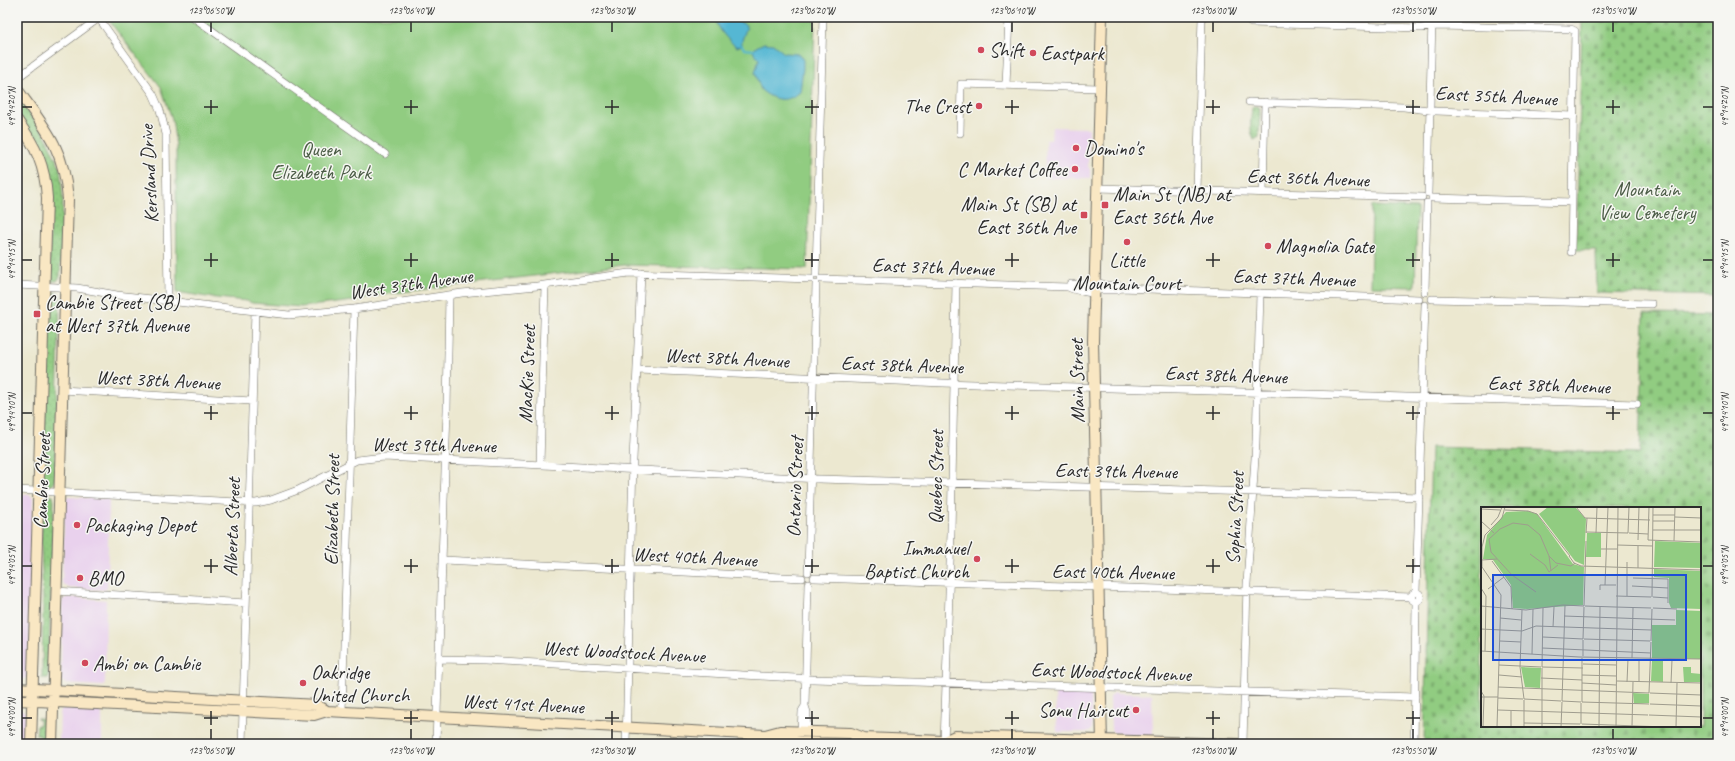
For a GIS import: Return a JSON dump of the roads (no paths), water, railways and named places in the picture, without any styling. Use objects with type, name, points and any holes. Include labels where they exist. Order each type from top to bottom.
[{"type":"main road","name":"Main Street","points":[[1102,17],[1094,287],[1102,742]]},
{"type":"main road","name":"Cambie Street","points":[[17,89],[54,142],[64,172],[68,199],[52,744]]},
{"type":"main road","name":"Cambie Street","points":[[17,120],[37,150],[43,167],[46,183],[39,491],[31,744]]},
{"type":"main road","name":"West 41st Avenue","points":[[17,688],[317,705],[327,711]]},
{"type":"main road","name":"West 41st Avenue","points":[[17,700],[314,715],[327,711],[765,735],[780,731],[804,739],[851,744],[864,738],[945,743],[955,736],[1102,742],[1242,744]]},
{"type":"street","points":[[193,17],[385,154]]},
{"type":"street","name":"Ontario Street","points":[[808,572],[823,17]]},
{"type":"street","points":[[1006,86],[1009,17]]},
{"type":"street","points":[[1197,191],[1202,17]]},
{"type":"street","points":[[1425,292],[1432,17]]},
{"type":"street","points":[[17,78],[98,18]]},
{"type":"street","name":"Kersland Drive","points":[[98,18],[153,94],[160,110],[166,134],[168,300]]},
{"type":"street","points":[[1251,23],[1421,28],[1432,26],[1571,29],[1575,31],[1571,252]]},
{"type":"street","points":[[960,133],[961,84],[1099,88]]},
{"type":"street","name":"East 35th Avenue","points":[[1249,102],[1404,107],[1430,110],[1574,116]]},
{"type":"street","points":[[1263,193],[1265,102]]},
{"type":"street","name":"East 36th Avenue","points":[[1097,188],[1572,202]]},
{"type":"street","points":[[626,744],[633,469],[642,273]]},
{"type":"street","name":"West 37th Avenue","points":[[17,285],[65,288],[289,315],[354,309],[449,295],[545,285],[594,277],[642,273],[816,279]]},
{"type":"street","name":"East 37th Avenue","points":[[816,279],[1068,287],[1071,284],[1117,290],[1121,288],[1419,299]]},
{"type":"street","name":"Quebec Street","points":[[945,743],[956,283]]},
{"type":"street","name":"MacKie Street","points":[[540,464],[545,285]]},
{"type":"street","points":[[1425,292],[1421,294],[1419,299],[1421,304],[1425,305]]},
{"type":"street","points":[[1425,292],[1429,294],[1432,299]]},
{"type":"street","name":"Sophia Street","points":[[1242,744],[1260,293]]},
{"type":"street","points":[[436,744],[443,560],[444,459],[448,380],[449,295]]},
{"type":"street","points":[[1432,299],[1652,304]]},
{"type":"street","points":[[1425,305],[1429,304],[1432,299]]},
{"type":"street","points":[[1414,744],[1415,597],[1420,497],[1425,305]]},
{"type":"street","name":"Elizabeth Street","points":[[342,712],[354,309]]},
{"type":"street","name":"Alberta Street","points":[[242,744],[255,311]]},
{"type":"street","name":"West 38th Avenue","points":[[638,370],[814,378]]},
{"type":"street","name":"East 38th Avenue","points":[[814,378],[1636,404]]},
{"type":"street","name":"West 38th Avenue","points":[[62,390],[252,401]]},
{"type":"street","name":"West 39th Avenue","points":[[17,490],[249,503],[271,500],[298,490],[357,460],[384,457],[811,478]]},
{"type":"street","name":"East 39th Avenue","points":[[811,478],[1420,497]]},
{"type":"street","name":"West 40th Avenue","points":[[443,560],[802,578]]},
{"type":"street","points":[[808,572],[813,575],[814,578],[812,583],[808,584],[804,582],[802,578],[804,574],[808,572]]},
{"type":"street","name":"East 40th Avenue","points":[[814,578],[1415,597]]},
{"type":"street","points":[[804,739],[802,712],[805,706],[808,584]]},
{"type":"street","points":[[56,591],[246,603]]},
{"type":"street","name":"West Woodstock Avenue","points":[[440,660],[806,679]]},
{"type":"street","name":"East Woodstock Avenue","points":[[806,679],[1415,697]]},
{"type":"water","points":[[715,17],[737,17],[737,21],[747,25],[742,40],[742,45],[737,47],[727,38],[720,30]]},
{"type":"water","points":[[764,43],[773,44],[784,53],[799,54],[803,60],[800,92],[795,96],[780,99],[766,94],[761,90],[755,73],[759,59],[753,52],[756,47]]},
{"type":"waterway","points":[[742,45],[744,49],[754,50]]},
{"type":"place","name":"Shift","points":[[981,50]]},
{"type":"place","name":"Eastpark","points":[[1033,53]]},
{"type":"place","name":"The Crest","points":[[979,106]]},
{"type":"place","name":"Domino's","points":[[1076,148]]},
{"type":"place","name":"C Market Coffee","points":[[1075,169]]},
{"type":"place","name":"Main St (NB) at East 36th Ave","points":[[1105,205]]},
{"type":"place","name":"Main St (SB) at East 36th Ave","points":[[1084,215]]},
{"type":"place","name":"Little Mountain Court","points":[[1127,242]]},
{"type":"place","name":"Magnolia Gate","points":[[1268,246]]},
{"type":"place","name":"Cambie Street (SB) at West 37th Avenue","points":[[37,314]]},
{"type":"place","name":"Packaging Depot","points":[[77,525]]},
{"type":"place","name":"Immanuel Baptist Church","points":[[977,559]]},
{"type":"place","name":"BMO","points":[[80,578]]},
{"type":"place","name":"Ambi on Cambie","points":[[85,663]]},
{"type":"place","name":"Oakridge United Church","points":[[303,683]]},
{"type":"place","name":"Sonu Haircut","points":[[1136,710]]},
{"type":"park label","name":"Queen Elizabeth Park","points":[[321,160]]},
{"type":"park label","name":"Mountain View Cemetery","points":[[1647,200]]}]
